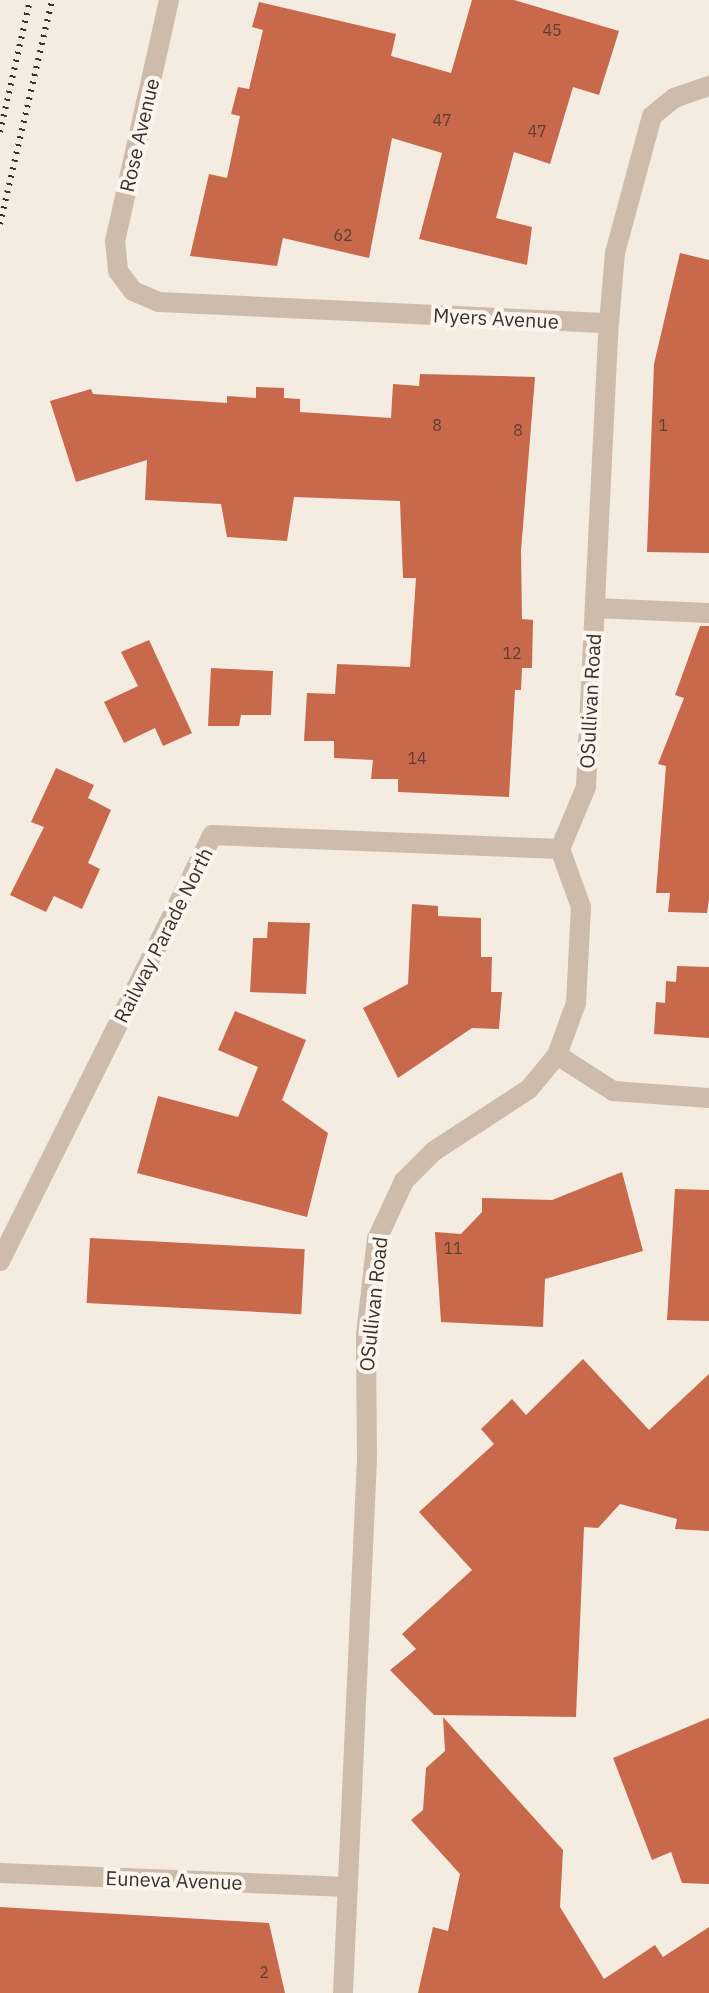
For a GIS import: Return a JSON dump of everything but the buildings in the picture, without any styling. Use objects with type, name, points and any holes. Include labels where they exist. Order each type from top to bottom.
[{"type":"street","name":"Rose Avenue","points":[[118,271],[115,241],[169,0]]},
{"type":"street","points":[[609,323],[615,253],[652,116],[674,98],[709,86]]},
{"type":"street","name":"Myers Avenue","points":[[118,271],[133,291],[159,302],[609,323]]},
{"type":"street","name":"OSullivan Road","points":[[343,1993],[366,1335],[377,1239],[404,1181],[434,1151],[494,1118],[529,1089],[557,1055],[576,1003],[581,907],[560,849],[586,787],[609,323]]},
{"type":"street","points":[[595,608],[709,613]]},
{"type":"street","name":"Railway Parade North","points":[[0,1261],[212,835],[560,849]]},
{"type":"street","points":[[557,1055],[613,1091],[709,1098]]},
{"type":"street","name":"Euneva Avenue","points":[[0,1873],[348,1887]]},
{"type":"railway","points":[[0,132],[30,0]]},
{"type":"railway","points":[[0,224],[52,0]]}]
